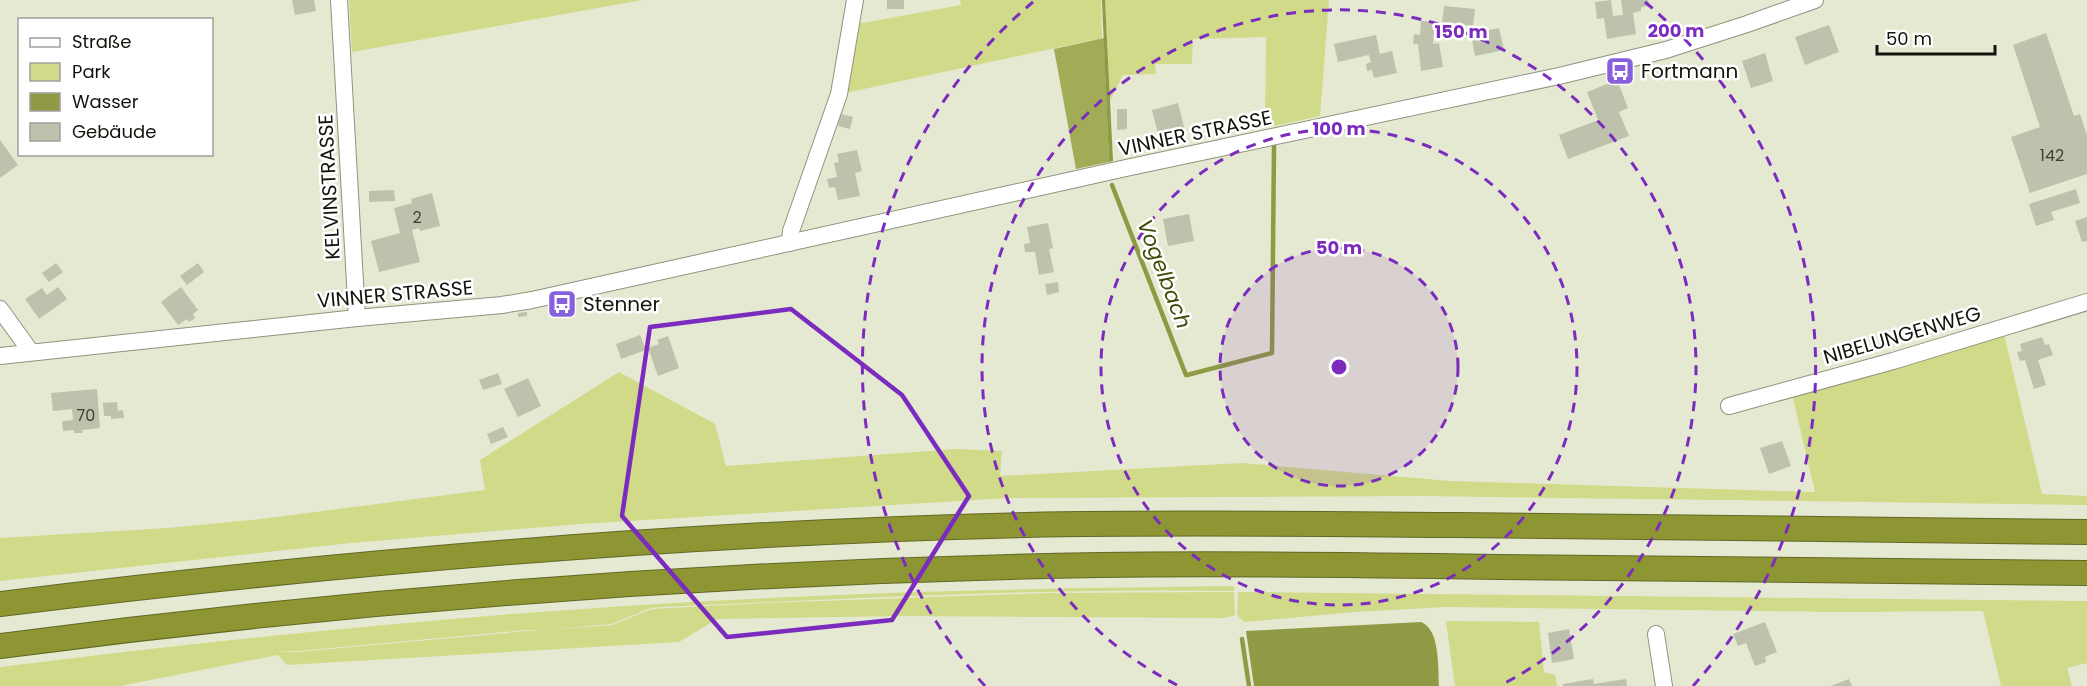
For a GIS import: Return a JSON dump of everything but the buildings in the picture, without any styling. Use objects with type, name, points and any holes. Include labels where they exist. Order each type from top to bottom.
[{"type":"highway","points":[[0,604],[212,579],[476,554],[729,537],[879,530],[1197,523],[2087,532]]},
{"type":"highway","points":[[0,646],[271,613],[518,591],[760,577],[998,567],[1232,564],[2087,573]]},
{"type":"street","name":"KELVINSTRASSE","points":[[339,0],[357,318]]},
{"type":"street","points":[[790,243],[790,231],[839,94],[855,0]]},
{"type":"street","name":"VINNER STRASSE","points":[[0,356],[28,347],[502,305],[1629,59],[1747,24],[1815,0]]},
{"type":"street","name":"NIBELUNGENWEG","points":[[1729,406],[1893,361],[2087,303]]},
{"type":"street","points":[[0,309],[28,347]]},
{"type":"street","points":[[1656,634],[1664,686]]},
{"type":"highlighted area","points":[[791,309],[902,395],[969,496],[892,620],[727,637],[622,516],[650,327]]},
{"type":"green space","points":[[349,0],[642,0],[352,52]]},
{"type":"green space","points":[[960,0],[1101,0],[1102,38],[845,93],[857,24],[961,5]]},
{"type":"green space","points":[[1105,0],[1329,0],[1320,116],[1265,128],[1266,37],[1193,39],[1192,64],[1155,64],[1156,74],[1123,75],[1110,101]]},
{"type":"green space","points":[[2004,334],[2042,494],[2087,496],[2087,505],[1422,496],[1008,498],[581,524],[351,543],[0,581],[0,538],[167,528],[261,519],[485,490],[480,460],[619,372],[715,424],[726,466],[957,449],[1002,451],[1000,476],[1242,463],[1450,481],[1815,492],[1792,394]]},
{"type":"green space","points":[[1234,586],[1234,591],[1021,592],[665,607],[651,608],[611,624],[547,630],[612,625],[652,609],[1049,593],[1234,592],[1235,615],[1224,618],[898,616],[717,619],[679,642],[287,665],[278,655],[120,686],[0,686],[0,667],[287,634],[575,609],[826,595]],"holes":[[[539,630],[297,652],[274,651],[298,651]]]},
{"type":"green space","points":[[1238,592],[2087,601],[2087,663],[2067,668],[2072,686],[2001,686],[1983,611],[1842,612],[1446,607],[1354,612],[1244,622],[1237,615]]},
{"type":"green space","points":[[1446,621],[1539,622],[1544,672],[1555,675],[1557,686],[1455,686]]},
{"type":"shaded area","points":[[1104,38],[1109,162],[1076,169],[1054,49]]},
{"type":"water","points":[[1102,0],[1105,0],[1113,161],[1109,162]]},
{"type":"water","points":[[1421,622],[1432,632],[1435,640],[1439,686],[1254,686],[1246,631]]},
{"type":"waterway","points":[[1187,375],[1272,353],[1274,146]]},
{"type":"waterway","name":"Vogelbach","points":[[1112,185],[1186,375]]},
{"type":"waterway","name":"Vogelbach","points":[[1242,639],[1249,686]]},
{"type":"place","name":"Fortmann","points":[[1620,71]]},
{"type":"place","name":"Stenner","points":[[562,304]]}]
